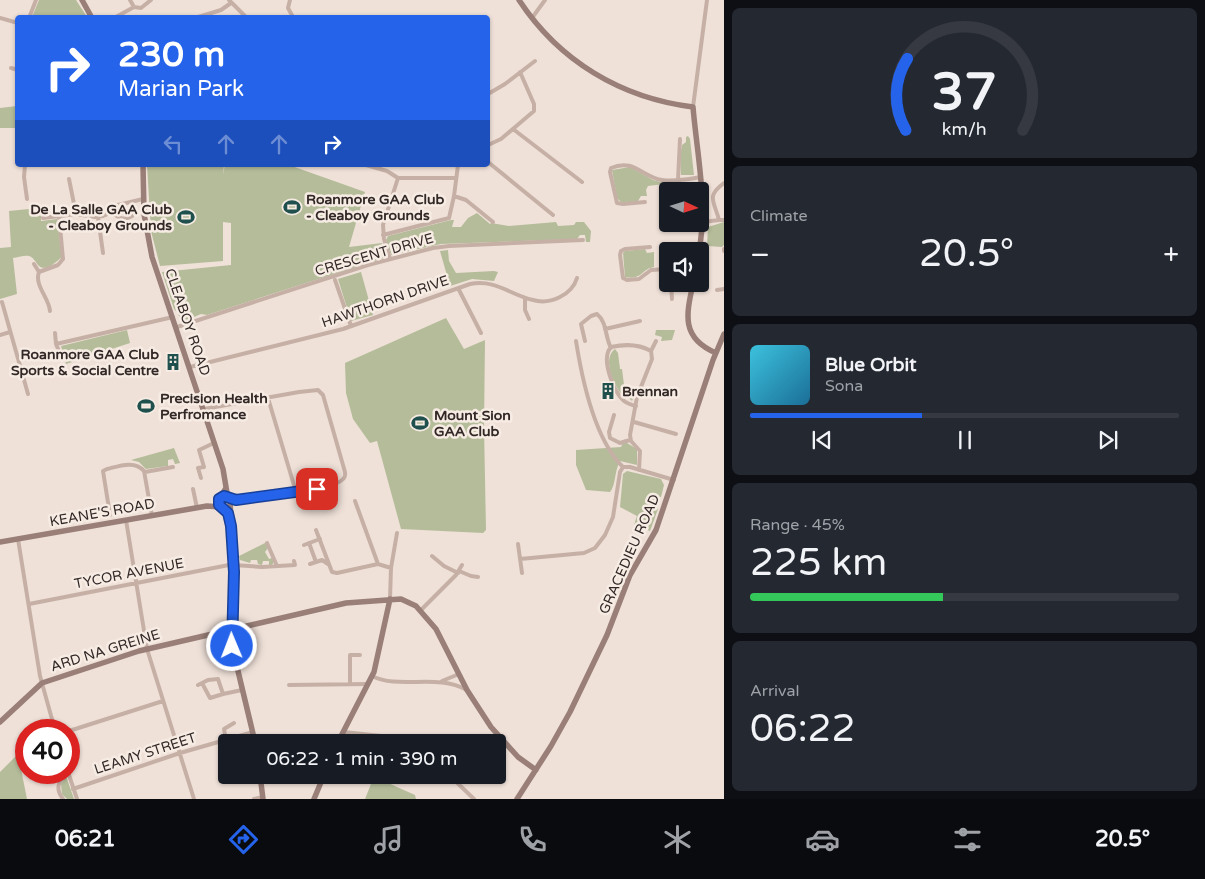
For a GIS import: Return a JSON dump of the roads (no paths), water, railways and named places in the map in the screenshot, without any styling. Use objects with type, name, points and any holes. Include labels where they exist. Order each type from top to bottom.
[{"type":"street","points":[[30,15],[36,0]]},
{"type":"street","points":[[82,0],[90,15]]},
{"type":"street","points":[[130,0],[138,8],[142,8],[151,0]]},
{"type":"street","points":[[519,0],[532,18],[563,51],[601,78],[644,97],[694,107]]},
{"type":"street","points":[[532,18],[545,0]]},
{"type":"street","points":[[701,182],[694,107],[707,0]]},
{"type":"street","points":[[289,1],[288,8],[292,15]]},
{"type":"street","points":[[205,15],[221,10],[230,2],[244,15]]},
{"type":"street","points":[[119,15],[134,6]]},
{"type":"street","points":[[0,18],[15,22]]},
{"type":"street","points":[[490,93],[535,62]]},
{"type":"street","points":[[11,68],[15,69]]},
{"type":"street","points":[[490,144],[498,141],[531,116],[535,108],[520,72]]},
{"type":"street","points":[[514,129],[582,182]]},
{"type":"street","points":[[678,180],[680,139]]},
{"type":"street","points":[[490,164],[554,215]]},
{"type":"street","points":[[645,202],[621,204],[617,202],[610,172],[611,168],[630,165],[657,179],[701,178]]},
{"type":"street","points":[[25,167],[24,177],[27,199]]},
{"type":"street","name":"CLEABOY ROAD","points":[[143,167],[143,199],[146,230],[151,251],[223,468],[227,500]]},
{"type":"street","points":[[381,167],[398,178],[456,178]]},
{"type":"street","points":[[383,235],[446,219],[450,215],[458,167]]},
{"type":"street","points":[[390,259],[383,235],[384,219],[398,178]]},
{"type":"street","points":[[69,179],[76,214]]},
{"type":"street","points":[[709,221],[722,220],[712,196],[715,190],[724,183]]},
{"type":"street","points":[[454,196],[466,200],[493,222]]},
{"type":"street","points":[[43,218],[76,214],[98,217],[112,212],[120,204],[143,199]]},
{"type":"street","points":[[112,212],[122,218],[132,216]]},
{"type":"street","points":[[39,272],[58,265],[63,259],[59,216]]},
{"type":"street","points":[[98,217],[103,253]]},
{"type":"street","name":"CRESCENT DRIVE","points":[[177,327],[390,259],[449,246],[584,240]]},
{"type":"street","points":[[650,247],[622,251],[620,255],[623,278],[627,280],[640,279],[651,270],[659,270]]},
{"type":"street","points":[[34,264],[39,272],[38,282],[48,302],[50,311]]},
{"type":"street","name":"HAWTHORN DRIVE","points":[[190,367],[351,326],[474,283],[491,284],[526,298],[542,301],[558,297],[570,291],[577,278]]},
{"type":"street","points":[[335,280],[351,326]]},
{"type":"street","points":[[458,288],[481,333]]},
{"type":"street","points":[[717,290],[724,288]]},
{"type":"street","points":[[672,292],[672,299]]},
{"type":"street","points":[[691,292],[688,326],[698,342],[716,353]]},
{"type":"street","points":[[526,298],[525,310],[530,319]]},
{"type":"street","points":[[2,302],[28,394]]},
{"type":"street","points":[[585,341],[581,325],[596,314],[599,315],[611,348]]},
{"type":"street","points":[[56,344],[173,317]]},
{"type":"street","points":[[605,329],[640,321]]},
{"type":"street","points":[[0,335],[10,332]]},
{"type":"street","points":[[55,333],[56,344],[61,356]]},
{"type":"street","name":"GRACEDIEU ROAD","points":[[517,799],[570,712],[604,641],[630,575],[656,530],[724,334]]},
{"type":"street","points":[[576,341],[582,378],[602,436],[613,456],[623,467],[674,480]]},
{"type":"street","points":[[630,440],[639,393],[652,359],[651,351],[656,341]]},
{"type":"street","points":[[611,348],[630,345],[651,351]]},
{"type":"street","points":[[611,348],[606,357],[609,374],[623,400],[636,406]]},
{"type":"street","points":[[204,409],[315,389],[320,390],[345,476],[342,480],[326,487],[227,500],[219,503],[228,513],[230,519]]},
{"type":"street","points":[[268,398],[296,492]]},
{"type":"street","points":[[614,415],[609,432],[610,438],[620,443],[630,440]]},
{"type":"street","points":[[634,422],[676,434]]},
{"type":"street","points":[[630,440],[640,450],[639,470]]},
{"type":"street","points":[[201,478],[198,468],[204,466],[199,450],[214,443]]},
{"type":"street","points":[[110,514],[104,470],[134,464],[145,472],[152,516]]},
{"type":"street","points":[[145,472],[173,467]]},
{"type":"street","points":[[520,559],[584,553],[595,548],[614,518],[620,472],[623,467]]},
{"type":"street","points":[[193,489],[197,508]]},
{"type":"street","points":[[222,507],[227,500]]},
{"type":"street","points":[[227,500],[234,564],[231,629],[232,651],[253,732]]},
{"type":"street","name":"KEANE'S ROAD","points":[[0,542],[208,506],[227,500]]},
{"type":"street","points":[[355,501],[378,564]]},
{"type":"street","name":"KEANE'S ROAD","points":[[208,506],[222,507]]},
{"type":"street","points":[[126,520],[147,648],[194,799]]},
{"type":"street","points":[[316,530],[331,572],[336,573],[378,564],[391,568]]},
{"type":"street","points":[[363,734],[344,732],[378,660],[390,599],[391,568],[397,533]]},
{"type":"street","points":[[18,539],[42,683],[52,719]]},
{"type":"street","points":[[304,545],[320,539]]},
{"type":"street","points":[[267,543],[277,566]]},
{"type":"street","points":[[309,543],[316,562]]},
{"type":"street","points":[[518,544],[522,573]]},
{"type":"street","points":[[432,556],[444,566],[478,577]]},
{"type":"street","points":[[310,564],[324,560],[329,566]]},
{"type":"street","name":"TYCOR AVENUE","points":[[29,604],[234,564],[277,566],[295,564],[294,561]]},
{"type":"street","points":[[462,565],[458,572],[421,610],[440,635],[467,690],[487,722],[518,757],[536,770]]},
{"type":"street","name":"ARD NA GREINE","points":[[0,722],[42,683],[147,648],[346,603],[390,599],[407,600],[421,610]]},
{"type":"street","points":[[350,684],[350,655],[360,654]]},
{"type":"street","points":[[441,682],[459,674]]},
{"type":"street","points":[[372,676],[385,680],[441,682],[454,684],[467,690]]},
{"type":"street","points":[[223,694],[218,679],[200,684],[210,698],[242,690]]},
{"type":"street","points":[[289,685],[368,684]]},
{"type":"street","points":[[80,727],[163,701]]},
{"type":"street","points":[[225,734],[224,729],[234,723]]},
{"type":"street","name":"LEAMY STREET","points":[[246,734],[253,732]]},
{"type":"street","name":"LEAMY STREET","points":[[73,789],[218,742]]},
{"type":"street","points":[[59,784],[59,793],[63,799]]},
{"type":"street","points":[[71,784],[77,799]]},
{"type":"street","points":[[254,799],[263,798],[261,784]]},
{"type":"street","points":[[314,799],[320,784]]},
{"type":"street","points":[[458,784],[474,799]]},
{"type":"place","name":"Roanmore GAA Club - Cleaboy Grounds","points":[[292,207]]},
{"type":"place","name":"De La Salle GAA Club - Cleaboy Grounds","points":[[186,217]]},
{"type":"place","name":"Roanmore GAA Club Sports & Social Centre","points":[[173,362]]},
{"type":"place","name":"Brennan","points":[[608,391]]},
{"type":"place","name":"Precision Health Perfromance","points":[[146,406]]},
{"type":"place","name":"Mount Sion GAA Club","points":[[420,423]]}]
